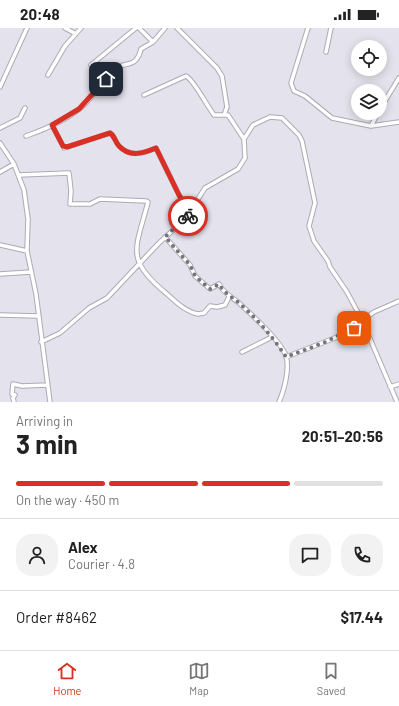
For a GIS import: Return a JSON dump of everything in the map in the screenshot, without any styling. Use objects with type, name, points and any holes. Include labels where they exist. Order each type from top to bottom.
[{"type":"street","points":[[0,87],[27,28]]},
{"type":"street","points":[[65,28],[76,34]]},
{"type":"street","points":[[48,75],[65,46],[81,28]]},
{"type":"street","points":[[91,65],[136,28]]},
{"type":"street","points":[[139,28],[152,42]]},
{"type":"street","points":[[26,136],[52,125],[79,109],[113,70],[131,64],[139,56],[141,49],[152,42],[165,28]]},
{"type":"street","points":[[177,28],[217,68],[222,76],[227,107],[224,114]]},
{"type":"street","points":[[308,28],[291,83],[294,91],[305,96],[332,118],[371,126],[399,122]]},
{"type":"street","points":[[326,52],[331,28]]},
{"type":"street","points":[[41,342],[60,333],[90,308],[102,301],[190,213],[205,188],[238,169],[245,158],[244,139],[228,115],[214,115],[203,100],[193,81],[186,76],[144,95]]},
{"type":"street","points":[[387,98],[399,78]]},
{"type":"street","points":[[0,128],[20,118],[26,108]]},
{"type":"street","points":[[244,139],[253,125],[270,117],[282,118],[299,135],[311,179],[314,203],[309,226],[314,241],[347,292],[362,320],[397,402]]},
{"type":"street","points":[[371,126],[374,120]]},
{"type":"street","points":[[52,125],[64,148],[110,133],[113,135],[120,147],[133,154],[146,153],[156,148],[179,195],[190,213]]},
{"type":"street","points":[[0,143],[20,175],[27,208],[27,250],[39,316],[41,342],[50,402]]},
{"type":"street","points":[[0,172],[14,164]]},
{"type":"street","points":[[20,175],[69,173],[71,191],[70,204],[90,204],[100,199],[148,202],[136,240],[139,265],[151,281],[194,314],[201,314],[210,306],[217,307],[225,305],[229,297]]},
{"type":"street","points":[[165,237],[190,265],[198,278],[210,289],[219,284],[229,297],[238,302],[272,336],[286,357],[286,376],[280,402]]},
{"type":"street","points":[[0,245],[27,250]]},
{"type":"street","points":[[0,274],[31,272]]},
{"type":"street","points":[[286,357],[340,336],[354,328],[362,320],[399,301]]},
{"type":"street","points":[[0,315],[39,316]]},
{"type":"street","points":[[242,352],[272,336]]},
{"type":"street","points":[[14,402],[13,398],[15,395],[12,394],[13,384],[22,386],[47,385]]},
{"type":"street","points":[[390,387],[399,384]]},
{"type":"way so far","points":[[188,216],[165,237],[190,265],[195,276],[210,289],[219,284],[229,297],[238,302],[268,331],[286,357],[323,343],[354,328]]},
{"type":"route","points":[[106,79],[79,109],[52,125],[64,148],[112,133],[120,147],[133,154],[146,153],[156,148],[179,195],[190,213],[188,216]]}]
